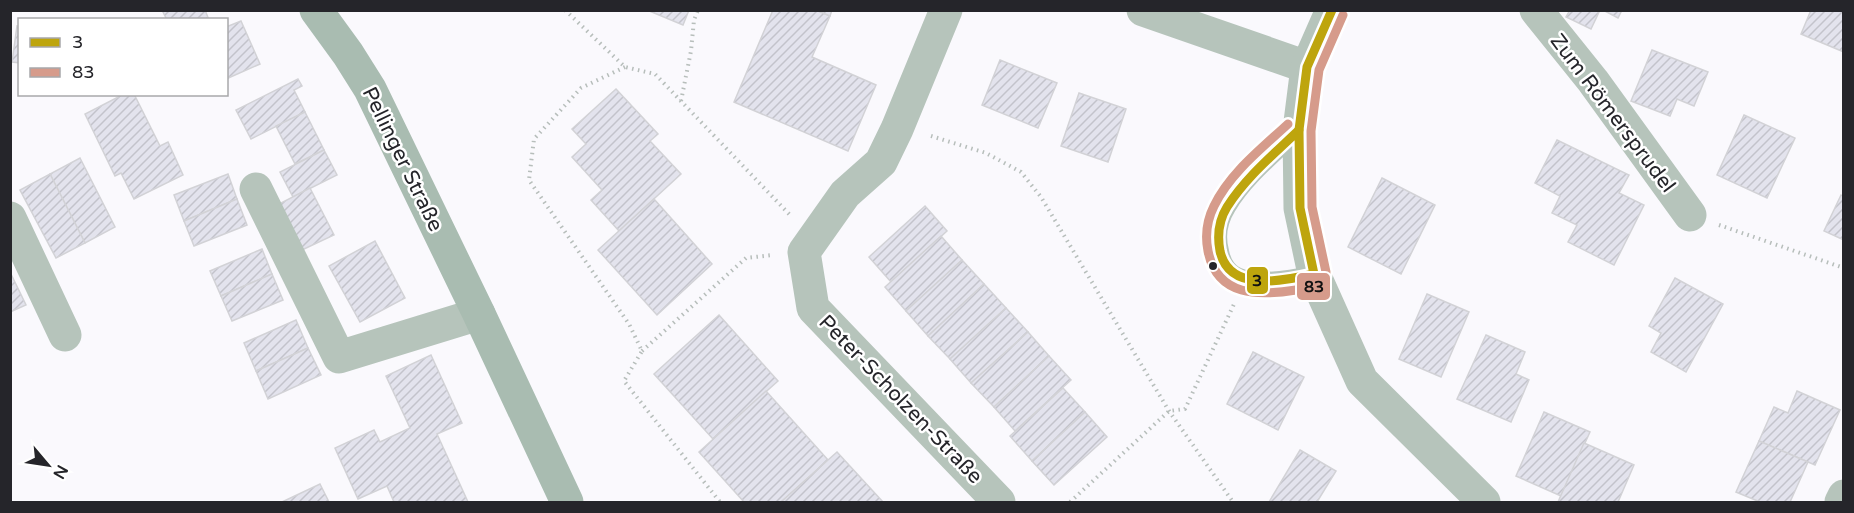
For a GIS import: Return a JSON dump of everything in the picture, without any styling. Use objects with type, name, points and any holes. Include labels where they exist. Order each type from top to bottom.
[{"type":"main road","name":"Pellinger Straße","points":[[316,10],[370,89],[479,314],[560,499]]},
{"type":"street","name":"Peter-Scholzen-Straße","points":[[946,10],[881,162],[846,194],[804,252],[813,308],[999,502]]},
{"type":"street","points":[[1143,10],[1307,67]]},
{"type":"street","points":[[1332,10],[1307,67],[1299,130],[1300,207],[1314,274],[1362,381],[1484,502]]},
{"type":"street","name":"Zum Römersprudel","points":[[1536,10],[1593,81],[1690,216]]},
{"type":"street","points":[[256,189],[339,357],[479,314]]},
{"type":"street","points":[[10,218],[65,335]]},
{"type":"street","points":[[1841,502],[1844,496]]},
{"type":"lane","points":[[1299,130],[1245,182],[1226,208],[1219,226],[1218,244],[1227,269],[1245,279],[1286,280],[1314,274]]},
{"type":"path","points":[[565,10],[625,67],[655,74],[814,238]]},
{"type":"path","points":[[681,102],[691,51],[694,20],[698,10]]},
{"type":"path","points":[[625,67],[581,88],[534,139],[529,180],[629,324],[642,351]]},
{"type":"path","points":[[927,135],[986,153],[1021,172],[1041,197],[1169,411],[1233,502]]},
{"type":"path","points":[[1690,216],[1844,268]]},
{"type":"path","points":[[720,502],[624,381],[642,351],[746,258]]},
{"type":"path","points":[[1070,502],[1169,411],[1185,409],[1245,279]]},
{"type":"building","points":[[162,10],[205,10],[208,18],[166,18]]},
{"type":"building","points":[[647,10],[689,10],[683,25]]},
{"type":"building","points":[[773,10],[816,10],[830,16],[812,57],[876,85],[848,151],[734,102]]},
{"type":"building","points":[[816,10],[832,10],[830,16]]},
{"type":"building","points":[[1570,10],[1600,10],[1591,29],[1566,17]]},
{"type":"building","points":[[1603,10],[1622,10],[1618,18]]},
{"type":"building","points":[[1811,10],[1844,10],[1844,52],[1801,34]]},
{"type":"building","points":[[241,21],[260,64],[228,78],[228,26]]},
{"type":"building","points":[[17,26],[18,63],[12,62]]},
{"type":"building","points":[[1652,50],[1708,72],[1694,106],[1677,99],[1670,116],[1631,101]]},
{"type":"building","points":[[1000,60],[1057,83],[1038,128],[982,105]]},
{"type":"building","points":[[298,79],[302,86],[294,90],[305,112],[251,139],[236,110]]},
{"type":"building","points":[[616,89],[658,134],[650,141],[681,174],[619,231],[591,200],[602,190],[572,157],[586,144],[572,129]]},
{"type":"building","points":[[1079,93],[1126,109],[1108,162],[1061,146]]},
{"type":"building","points":[[120,96],[135,96],[160,146],[168,142],[183,175],[134,199],[121,173],[115,176],[85,114]]},
{"type":"building","points":[[305,112],[324,150],[295,164],[276,126]]},
{"type":"building","points":[[1744,115],[1795,138],[1767,198],[1717,175]]},
{"type":"building","points":[[1557,140],[1629,175],[1619,193],[1644,205],[1614,265],[1568,242],[1577,225],[1552,213],[1560,196],[1535,183]]},
{"type":"building","points":[[324,150],[337,175],[293,197],[280,172]]},
{"type":"building","points":[[80,158],[115,227],[85,243],[50,174]]},
{"type":"building","points":[[50,174],[85,243],[56,258],[20,190]]},
{"type":"building","points":[[228,174],[237,199],[184,221],[174,195]]},
{"type":"building","points":[[1382,178],[1435,205],[1401,274],[1348,247]]},
{"type":"building","points":[[310,188],[334,235],[302,250],[279,204]]},
{"type":"building","points":[[1841,195],[1844,197],[1844,240],[1824,231]]},
{"type":"building","points":[[237,199],[247,225],[194,246],[184,221]]},
{"type":"building","points":[[654,199],[712,264],[657,315],[598,250]]},
{"type":"building","points":[[925,206],[947,231],[891,282],[869,257]]},
{"type":"building","points":[[941,236],[962,260],[906,311],[885,287]]},
{"type":"building","points":[[375,241],[405,298],[360,322],[329,266]]},
{"type":"building","points":[[262,249],[272,274],[221,296],[210,271]]},
{"type":"building","points":[[962,260],[984,284],[928,336],[906,311]]},
{"type":"building","points":[[10,272],[26,305],[10,312]]},
{"type":"building","points":[[272,274],[283,300],[232,321],[221,296]]},
{"type":"building","points":[[1675,278],[1723,304],[1686,372],[1651,352],[1661,333],[1649,326]]},
{"type":"building","points":[[984,284],[1006,308],[950,359],[928,336]]},
{"type":"building","points":[[1427,294],[1469,312],[1441,377],[1399,359]]},
{"type":"building","points":[[1006,308],[1028,332],[971,383],[950,359]]},
{"type":"building","points":[[719,315],[778,381],[713,439],[654,374]]},
{"type":"building","points":[[296,320],[308,348],[256,371],[244,343]]},
{"type":"building","points":[[1028,332],[1049,356],[994,407],[971,383]]},
{"type":"building","points":[[1486,335],[1525,352],[1516,374],[1529,380],[1511,422],[1457,399]]},
{"type":"building","points":[[308,348],[321,375],[268,399],[256,371]]},
{"type":"building","points":[[1253,352],[1304,377],[1278,430],[1227,404]]},
{"type":"building","points":[[431,355],[462,423],[437,434],[468,502],[394,502],[387,486],[358,499],[335,448],[374,430],[380,442],[410,428],[386,376]]},
{"type":"building","points":[[1049,356],[1071,380],[1015,431],[994,407]]},
{"type":"building","points":[[1063,388],[1085,412],[1032,461],[1010,436]]},
{"type":"building","points":[[766,391],[828,460],[781,502],[744,502],[699,452]]},
{"type":"building","points":[[1797,391],[1840,410],[1815,465],[1759,441],[1774,407],[1788,413]]},
{"type":"building","points":[[1085,412],[1107,437],[1054,485],[1032,461]]},
{"type":"building","points":[[1544,412],[1590,432],[1561,496],[1516,476]]},
{"type":"building","points":[[1759,441],[1808,462],[1790,502],[1760,502],[1736,492]]},
{"type":"building","points":[[1584,443],[1634,465],[1618,502],[1558,502]]},
{"type":"building","points":[[1300,450],[1336,471],[1317,502],[1269,502]]},
{"type":"building","points":[[837,452],[883,502],[781,502],[828,460]]},
{"type":"building","points":[[320,484],[329,502],[282,502]]},
{"type":"transit line","name":"3","points":[[1299,130],[1307,67],[1332,10]]},
{"type":"transit line","name":"83","points":[[1288,124],[1237,172],[1221,194],[1210,217],[1207,240],[1213,266],[1220,277],[1230,285],[1242,290],[1268,293],[1296,290],[1316,286],[1325,278],[1326,272],[1312,207],[1311,131],[1319,70],[1343,15]]},
{"type":"transit line","name":"3","points":[[1299,130],[1300,208],[1314,274],[1273,281],[1246,279],[1234,273],[1225,264],[1220,251],[1220,222],[1227,207],[1243,186],[1299,130]]}]
